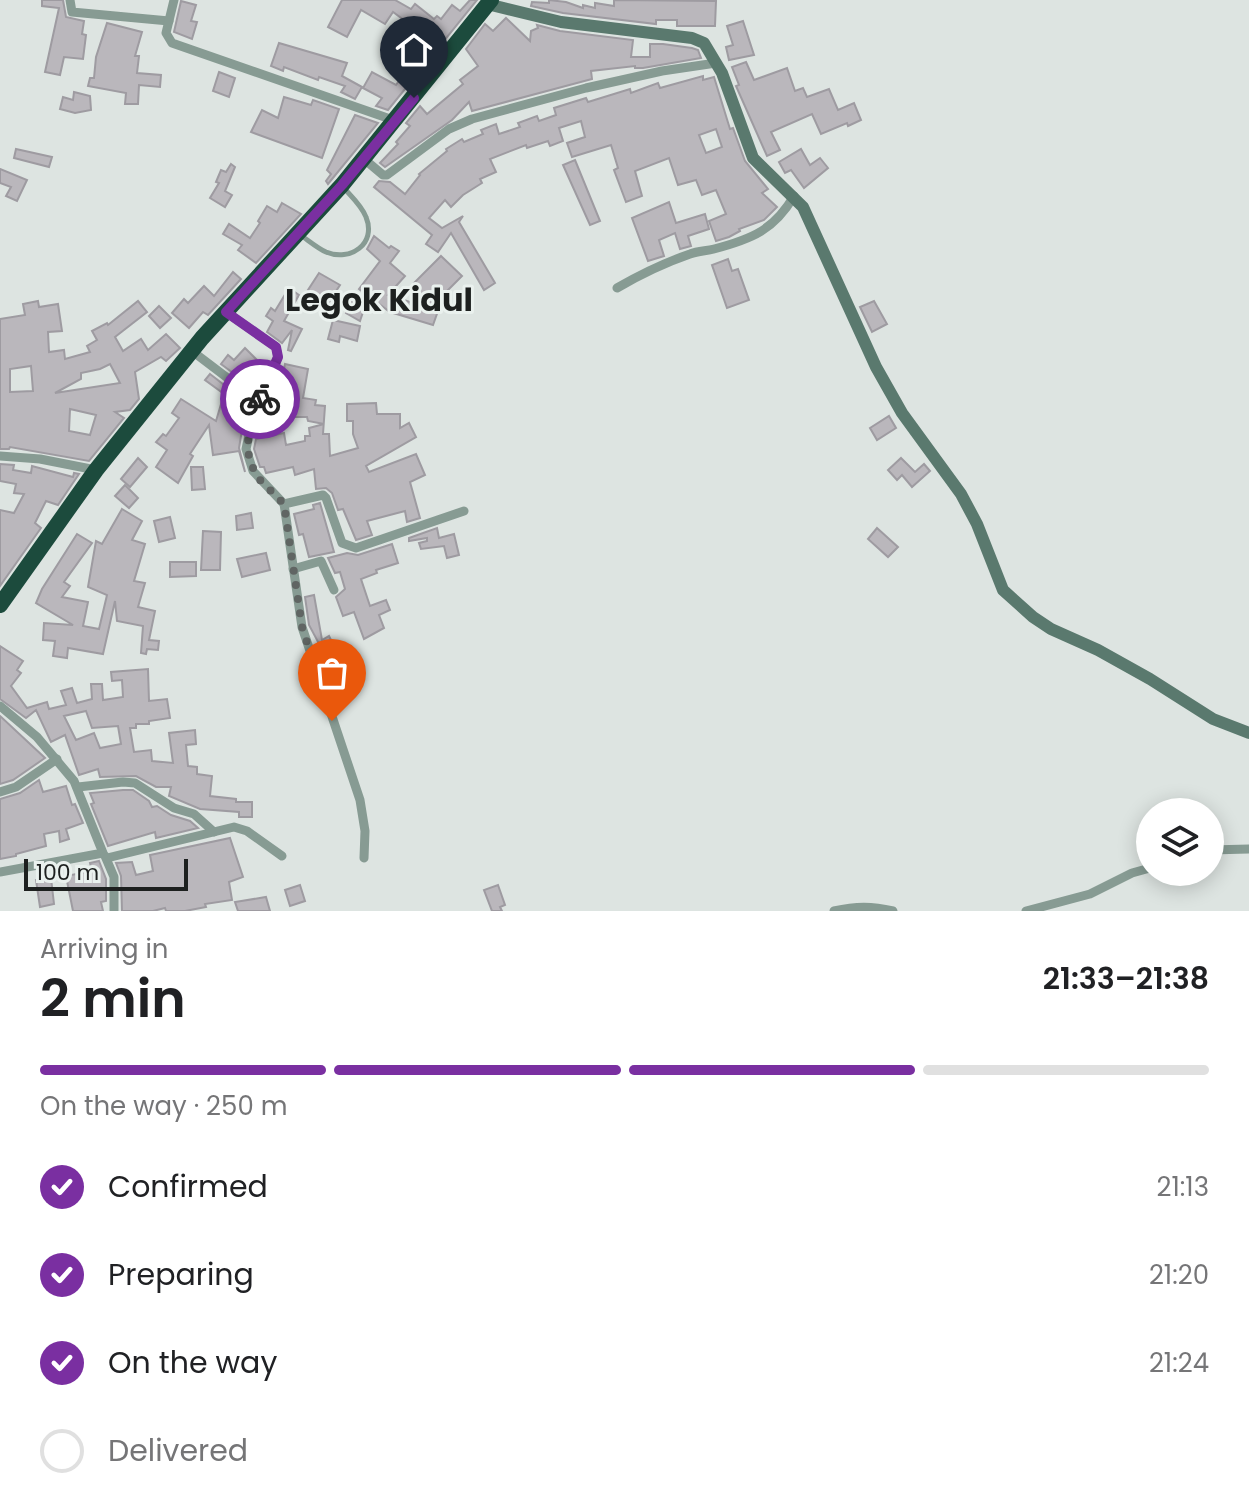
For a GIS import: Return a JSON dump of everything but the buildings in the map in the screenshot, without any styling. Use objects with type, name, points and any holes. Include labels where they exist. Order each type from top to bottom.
[{"type":"highway","points":[[0,605],[96,470],[192,351],[342,185],[489,2]]},
{"type":"street","points":[[70,0],[72,12],[169,21]]},
{"type":"street","points":[[174,0],[166,33],[172,43],[396,121]]},
{"type":"street","points":[[489,2],[561,22],[699,40],[711,51],[753,158],[794,196],[812,223],[876,367],[902,413],[953,482],[977,524],[1003,590],[1051,629],[1098,650],[1213,719],[1249,733]]},
{"type":"street","points":[[364,159],[385,175],[449,129],[472,119],[586,88],[716,63]]},
{"type":"street","points":[[617,288],[647,270],[758,234],[782,217],[794,196]]},
{"type":"street","points":[[226,312],[276,347],[278,352],[248,435],[249,461],[260,480],[284,504],[302,627],[360,800],[365,831],[364,858]]},
{"type":"street","points":[[192,351],[259,402]]},
{"type":"street","points":[[0,456],[40,459],[96,470]]},
{"type":"street","points":[[284,504],[323,495],[342,543],[356,548],[464,511]]},
{"type":"street","points":[[293,569],[321,561],[334,590]]},
{"type":"street","points":[[0,706],[37,737],[78,787],[114,877],[114,911]]},
{"type":"street","points":[[0,792],[16,787],[57,759]]},
{"type":"street","points":[[78,787],[135,783],[174,808],[194,814],[214,832]]},
{"type":"street","points":[[0,872],[105,856],[241,828],[282,856]]},
{"type":"street","points":[[1224,850],[1249,849]]},
{"type":"street","points":[[1026,911],[1090,894],[1136,872]]},
{"type":"street","points":[[834,911],[854,906],[874,906],[893,911]]},
{"type":"lane","points":[[298,234],[325,252],[341,256],[357,251],[366,243],[370,233],[365,214],[342,185]]},
{"type":"way so far","points":[[260,399],[246,449],[253,471],[284,504],[302,627],[332,721]]},
{"type":"district","name":"Legok Kidul","points":[[379,300]]},
{"type":"route","points":[[260,399],[278,352],[276,347],[226,312],[342,185],[414,98]]}]
